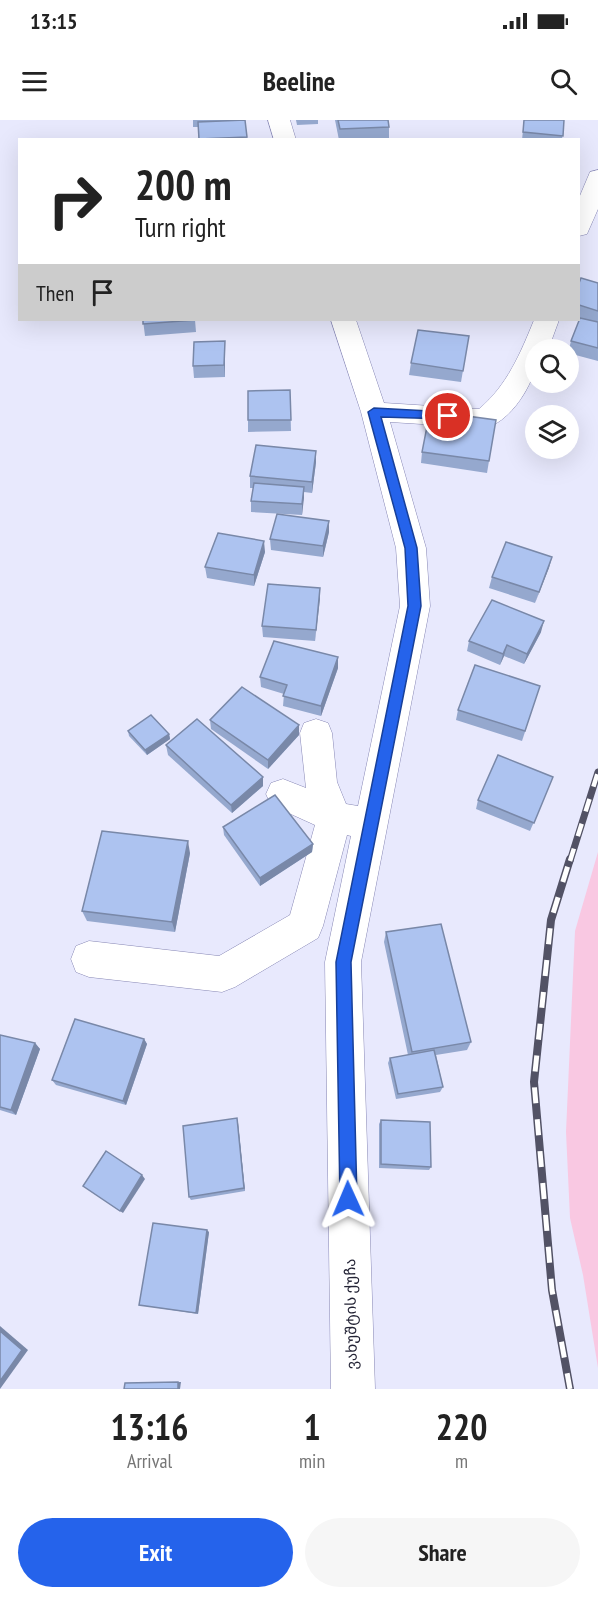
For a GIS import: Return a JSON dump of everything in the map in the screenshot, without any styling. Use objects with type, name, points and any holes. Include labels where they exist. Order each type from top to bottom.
[{"type":"street","points":[[279,120],[284,138]]},
{"type":"street","points":[[580,226],[598,177]]},
{"type":"street","name":"ვახუშტის ქუჩა","points":[[344,321],[374,412],[411,548],[415,606],[343,962],[353,1389]]},
{"type":"street","points":[[374,412],[411,412],[485,418],[505,402],[537,346],[546,321]]},
{"type":"street","points":[[89,959],[222,974],[305,926],[334,817],[320,782],[316,733]]},
{"type":"street","points":[[283,794],[334,817],[371,824]]},
{"type":"shaded area","points":[[598,852],[598,1368],[583,1275],[570,1218],[566,1132],[575,931]]},
{"type":"building","points":[[245,120],[247,137],[199,138],[198,122]]},
{"type":"building","points":[[338,120],[388,120],[389,127],[340,129]]},
{"type":"building","points":[[524,120],[564,120],[563,136],[523,132]]},
{"type":"building","points":[[581,278],[598,283],[598,311],[580,305]]},
{"type":"building","points":[[580,318],[598,322],[598,348],[579,343],[579,339],[572,339]]},
{"type":"building","points":[[143,321],[182,321],[143,324]]},
{"type":"building","points":[[418,330],[469,336],[463,371],[411,363]]},
{"type":"building","points":[[225,341],[224,365],[193,366],[194,342]]},
{"type":"building","points":[[290,390],[291,420],[248,420],[248,391]]},
{"type":"building","points":[[430,411],[496,420],[489,461],[422,452]]},
{"type":"building","points":[[256,445],[316,451],[312,482],[250,476]]},
{"type":"building","points":[[254,483],[304,487],[302,504],[251,501]]},
{"type":"building","points":[[277,514],[329,521],[323,546],[270,539]]},
{"type":"building","points":[[218,533],[264,541],[254,575],[205,567]]},
{"type":"building","points":[[506,542],[552,557],[539,592],[492,577]]},
{"type":"building","points":[[268,584],[320,588],[316,630],[262,626]]},
{"type":"building","points":[[492,600],[544,621],[527,654],[507,645],[503,654],[469,641]]},
{"type":"building","points":[[274,641],[338,657],[321,706],[283,696],[287,685],[260,677]]},
{"type":"building","points":[[475,665],[540,686],[525,731],[458,710]]},
{"type":"building","points":[[242,687],[299,725],[268,760],[210,720]]},
{"type":"building","points":[[151,715],[169,734],[145,750],[128,731]]},
{"type":"building","points":[[197,719],[263,777],[231,805],[166,745]]},
{"type":"building","points":[[498,755],[553,777],[534,823],[478,800]]},
{"type":"building","points":[[275,795],[313,844],[260,878],[223,827]]},
{"type":"building","points":[[102,831],[188,841],[172,922],[82,911]]},
{"type":"building","points":[[441,924],[471,1042],[412,1052],[386,932]]},
{"type":"building","points":[[75,1019],[144,1039],[123,1101],[52,1080]]},
{"type":"building","points":[[0,1035],[35,1043],[11,1110],[0,1107]]},
{"type":"building","points":[[434,1050],[443,1087],[398,1094],[390,1058]]},
{"type":"building","points":[[237,1118],[244,1188],[189,1197],[183,1126]]},
{"type":"building","points":[[381,1120],[430,1122],[431,1167],[381,1164]]},
{"type":"building","points":[[106,1151],[142,1175],[120,1211],[83,1186]]},
{"type":"building","points":[[153,1223],[207,1230],[196,1313],[139,1305]]},
{"type":"building","points":[[0,1331],[22,1350],[0,1381]]},
{"type":"building","points":[[178,1382],[178,1389],[124,1389],[125,1383]]},
{"type":"railway","points":[[570,861],[598,772]]},
{"type":"railway","points":[[570,859],[551,920],[534,1082],[552,1290],[570,1389]]},
{"type":"route","points":[[348,1199],[343,962],[415,606],[411,548],[374,412],[411,412],[448,416]]}]
